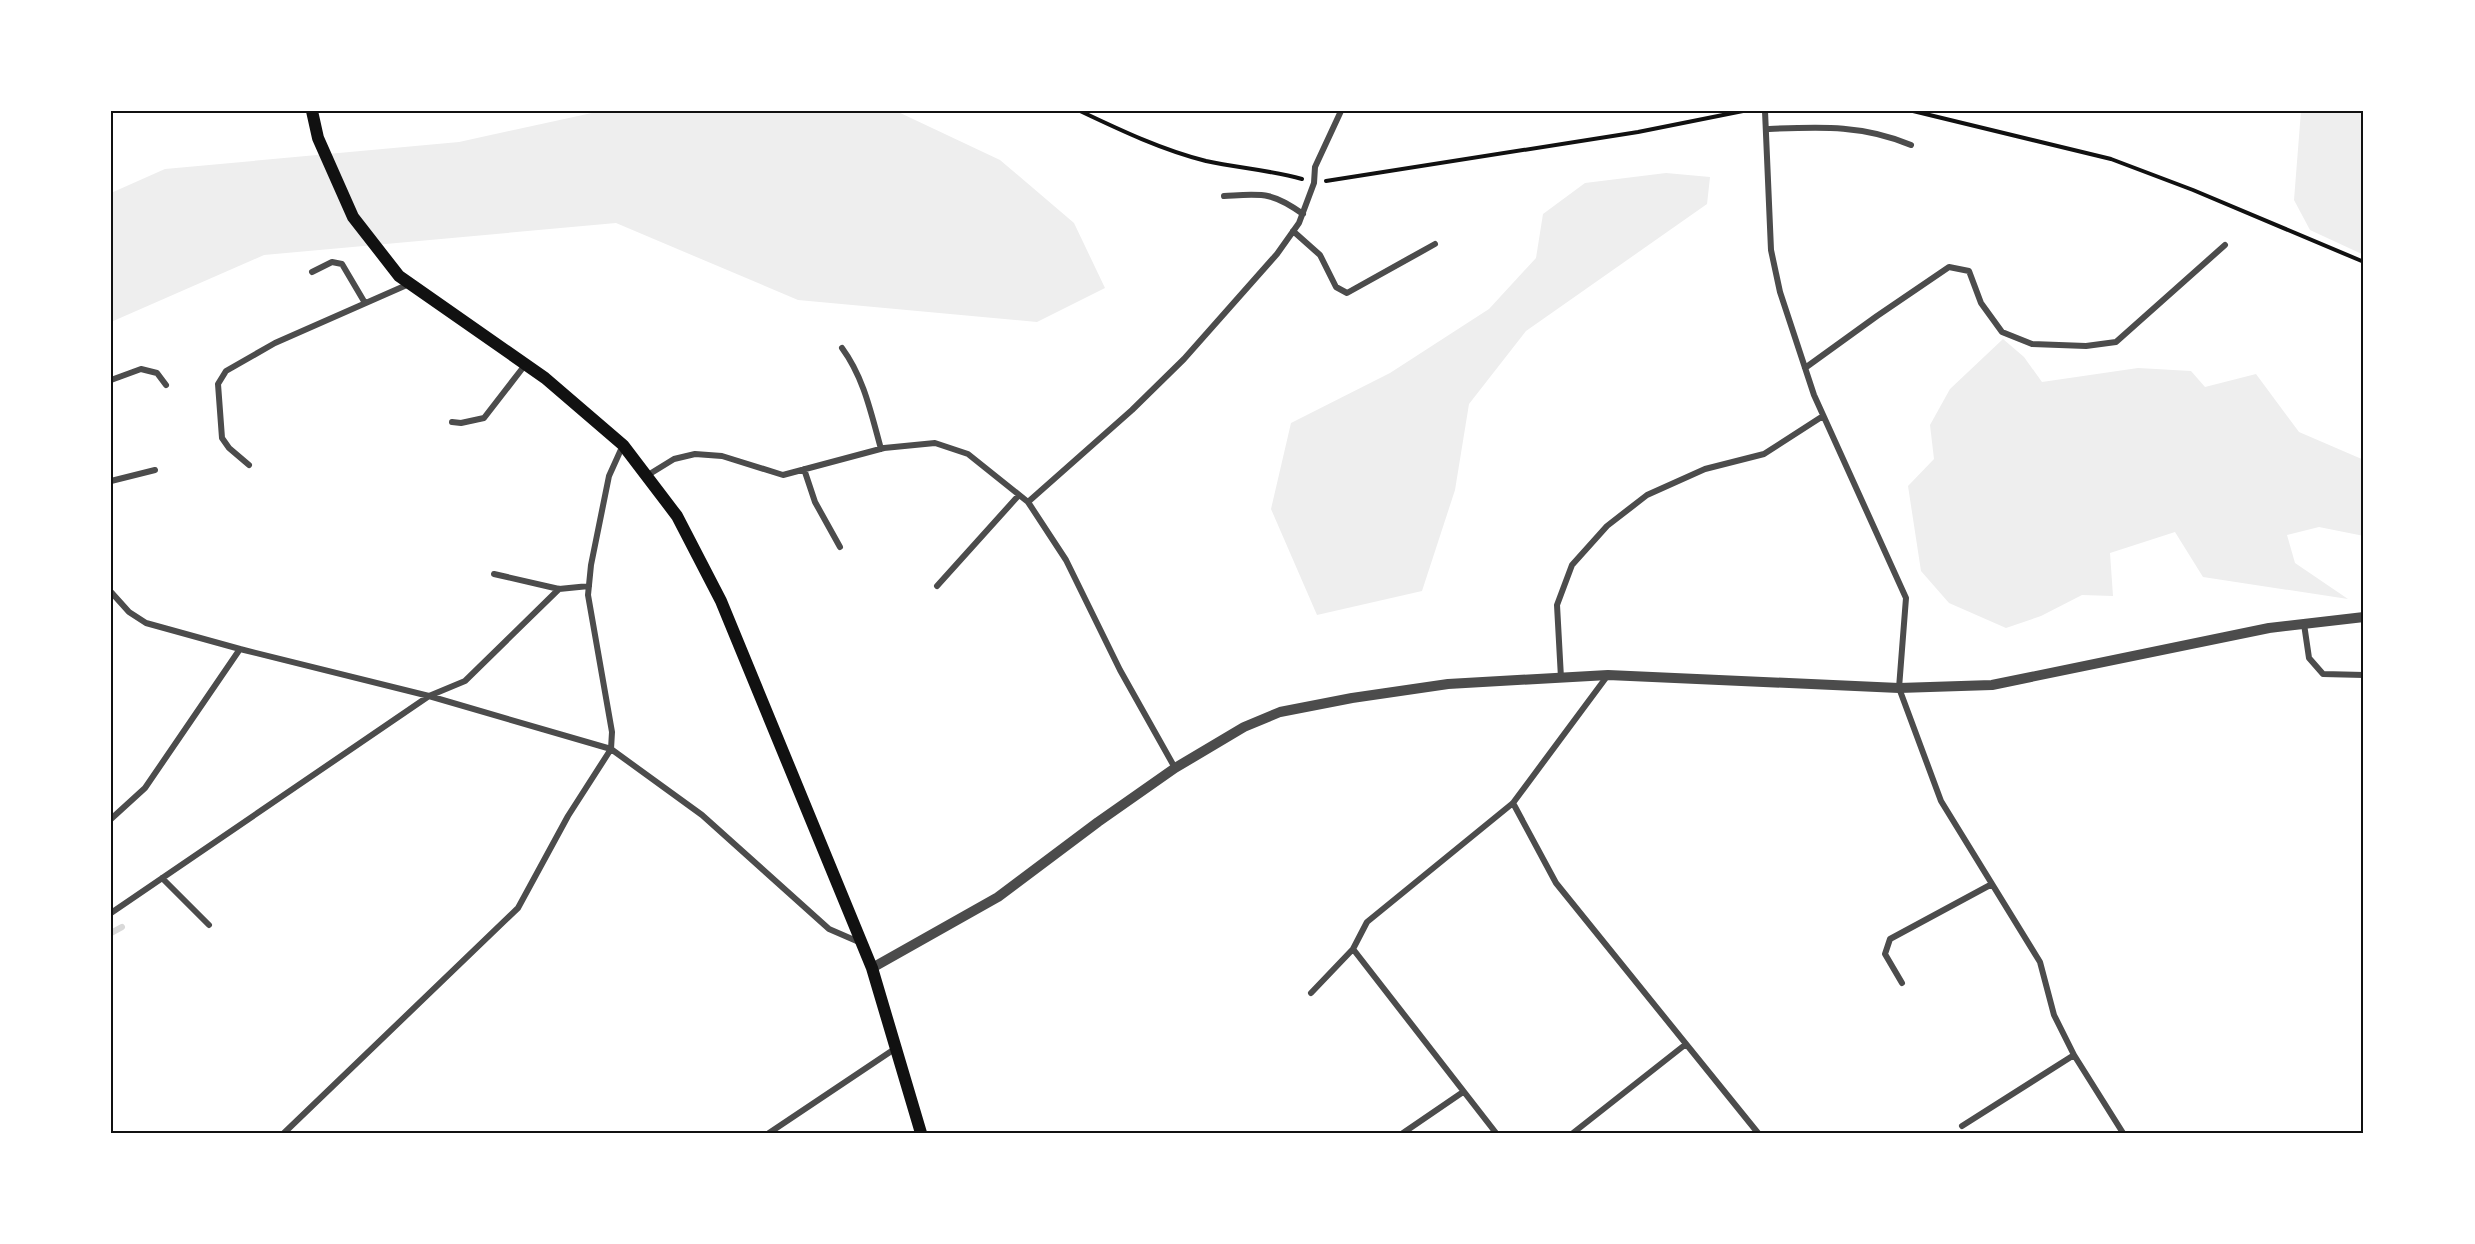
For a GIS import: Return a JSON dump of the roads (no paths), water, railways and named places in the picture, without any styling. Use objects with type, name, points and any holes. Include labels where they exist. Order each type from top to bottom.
[{"type":"main road","points":[[312,111],[318,138],[353,217],[399,276],[544,378],[623,445],[677,516],[721,601],[872,968],[921,1133]]},
{"type":"street","points":[[1028,502],[1132,410],[1184,358],[1277,254],[1303,214],[1314,183],[1315,167],[1341,111]]},
{"type":"street","points":[[1765,111],[1770,250],[1780,292],[1823,416],[1906,598],[1899,687],[1941,801],[2040,962],[2054,1015],[2074,1055],[2123,1133]]},
{"type":"street","points":[[1766,129],[1842,127],[1894,138],[1911,145]]},
{"type":"street","points":[[1224,196],[1266,194],[1285,201],[1303,214]]},
{"type":"street","points":[[1293,231],[1320,255],[1336,286],[1347,293],[1436,244]]},
{"type":"street","points":[[1805,368],[1876,316],[1949,267],[1969,271],[1982,303],[2002,332],[2032,344],[2086,346],[2116,342],[2225,245]]},
{"type":"street","points":[[312,272],[332,262],[342,264],[365,303]]},
{"type":"street","points":[[249,465],[222,438],[218,384],[226,371],[274,343],[409,284]]},
{"type":"street","points":[[842,348],[854,364],[865,390],[881,449]]},
{"type":"street","points":[[452,422],[461,423],[484,418],[525,365]]},
{"type":"street","points":[[111,380],[141,369],[157,373],[166,385]]},
{"type":"street","points":[[1561,678],[1557,605],[1572,565],[1607,526],[1647,495],[1705,469],[1764,454],[1823,416]]},
{"type":"street","points":[[648,475],[675,459],[695,454],[722,456],[783,475],[881,449],[935,443],[968,454],[1028,502],[1066,560],[1120,670],[1174,768]]},
{"type":"street","points":[[284,1133],[518,908],[568,816],[610,750],[612,732],[588,595],[591,565],[609,476],[623,445]]},
{"type":"street","points":[[804,469],[815,502],[840,547]]},
{"type":"street","points":[[111,481],[155,470]]},
{"type":"street","points":[[937,586],[1019,495]]},
{"type":"street","points":[[494,574],[559,589],[589,586]]},
{"type":"street","points":[[111,913],[429,696],[465,681],[559,589]]},
{"type":"street","points":[[111,592],[129,612],[146,623],[429,696],[610,750],[702,815],[829,929],[862,944]]},
{"type":"street","points":[[872,968],[998,897],[1174,768],[1244,728],[1280,712],[1352,698],[1448,684],[1608,675],[1899,687],[1992,685],[2269,628],[2364,617]]},
{"type":"street","points":[[2304,624],[2309,658],[2323,674],[2364,675]]},
{"type":"street","points":[[111,819],[145,788],[240,649]]},
{"type":"street","points":[[1311,993],[1353,949],[1367,922],[1513,803],[1608,675]]},
{"type":"street","points":[[1513,803],[1556,883],[1758,1133]]},
{"type":"street","points":[[162,878],[209,925]]},
{"type":"street","points":[[1902,983],[1885,954],[1890,939],[1992,884]]},
{"type":"street","points":[[1353,949],[1496,1133]]},
{"type":"street","points":[[1574,1133],[1686,1044]]},
{"type":"street","points":[[769,1133],[897,1048]]},
{"type":"street","points":[[1962,1126],[2074,1055]]},
{"type":"street","points":[[1403,1133],[1463,1092]]},
{"type":"waterway","points":[[111,933],[122,927]]}]
